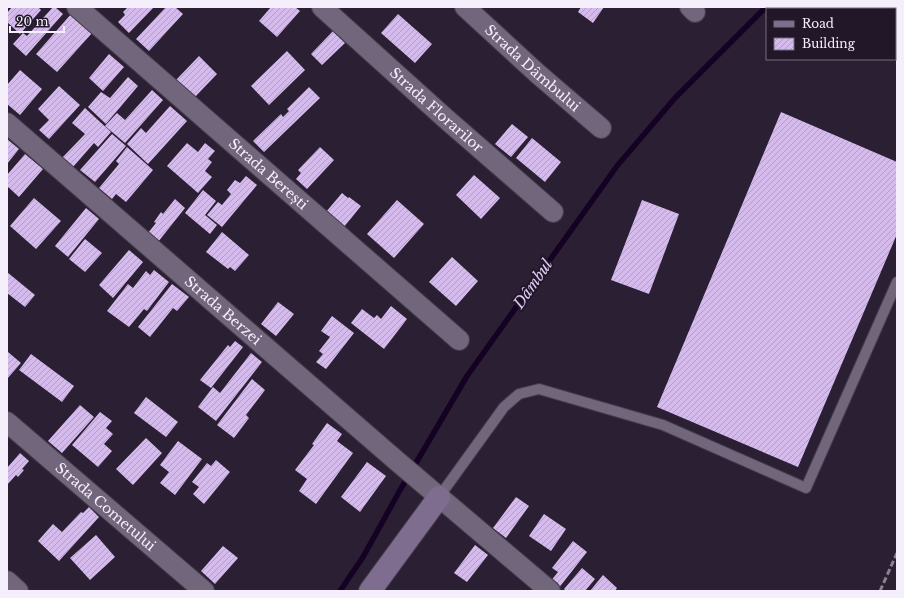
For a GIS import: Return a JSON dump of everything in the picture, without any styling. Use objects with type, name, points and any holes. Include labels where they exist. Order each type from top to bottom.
[{"type":"street","name":"Strada Berești","points":[[77,7],[460,340]]},
{"type":"street","name":"Strada Florarilor","points":[[322,7],[445,118],[553,212]]},
{"type":"street","name":"Strada Dâmbului","points":[[465,7],[538,74],[601,128]]},
{"type":"street","name":"Strada Berzei","points":[[7,123],[398,462],[550,591]]},
{"type":"street","name":"Strada Cometului","points":[[7,422],[204,591]]},
{"type":"street","points":[[376,588],[433,492]]},
{"type":"street","points":[[7,581],[18,591]]},
{"type":"lane","points":[[433,492],[504,407],[520,394],[539,389],[663,425],[806,488],[897,282]]},
{"type":"building","points":[[12,7],[38,7],[41,10],[20,34],[7,22],[7,13]]},
{"type":"building","points":[[53,7],[63,14],[26,56],[13,44],[23,33],[27,36]]},
{"type":"building","points":[[128,7],[154,7],[129,33],[118,22],[125,15],[123,12]]},
{"type":"building","points":[[166,7],[175,7],[183,14],[149,51],[136,39]]},
{"type":"building","points":[[271,7],[295,7],[300,11],[277,37],[259,21]]},
{"type":"building","points":[[581,7],[604,7],[593,23],[578,12]]},
{"type":"building","points":[[72,13],[93,32],[57,72],[36,54]]},
{"type":"building","points":[[398,14],[432,44],[415,63],[381,33]]},
{"type":"building","points":[[333,31],[345,43],[322,65],[311,54]]},
{"type":"building","points":[[287,51],[305,70],[269,105],[251,86]]},
{"type":"building","points":[[109,54],[124,67],[103,91],[89,78]]},
{"type":"building","points":[[199,56],[217,74],[194,98],[176,80]]},
{"type":"building","points":[[20,70],[42,89],[20,115],[7,104],[7,85]]},
{"type":"building","points":[[128,77],[138,86],[106,124],[88,107],[101,92],[110,98]]},
{"type":"building","points":[[59,86],[80,105],[49,139],[39,130],[49,120],[38,109]]},
{"type":"building","points":[[309,87],[320,98],[264,152],[253,141],[281,114],[283,117],[289,111],[287,109]]},
{"type":"building","points":[[152,90],[163,100],[125,143],[105,126],[117,113],[125,120]]},
{"type":"building","points":[[170,106],[187,121],[148,164],[127,144],[141,128],[146,133]]},
{"type":"building","points":[[85,108],[111,132],[98,147],[94,143],[73,167],[62,158],[85,134],[72,123]]},
{"type":"building","points":[[781,112],[897,162],[897,234],[798,467],[657,407]]},
{"type":"building","points":[[512,124],[528,137],[511,157],[495,144]]},
{"type":"building","points":[[112,134],[126,146],[95,182],[80,170]]},
{"type":"building","points":[[532,138],[561,162],[545,182],[516,158]]},
{"type":"building","points":[[7,139],[19,149],[7,164]]},
{"type":"building","points":[[187,143],[198,152],[205,143],[215,151],[208,159],[212,162],[205,171],[212,177],[198,193],[167,166]]},
{"type":"building","points":[[127,147],[153,170],[126,202],[116,194],[112,199],[99,188],[119,164],[116,161]]},
{"type":"building","points":[[320,147],[334,160],[307,189],[296,179],[301,173],[298,170]]},
{"type":"building","points":[[25,154],[43,169],[19,197],[7,186],[7,175]]},
{"type":"building","points":[[474,175],[500,198],[481,219],[456,195]]},
{"type":"building","points":[[246,176],[257,185],[222,227],[207,215],[218,202],[222,205],[231,194],[227,190],[235,180],[240,183]]},
{"type":"building","points":[[203,190],[216,201],[205,215],[217,225],[210,234],[185,213]]},
{"type":"building","points":[[342,193],[361,206],[344,227],[326,212]]},
{"type":"building","points":[[34,198],[61,221],[36,249],[10,226]]},
{"type":"building","points":[[175,199],[185,208],[158,242],[148,233],[156,223],[154,222],[161,212],[163,214]]},
{"type":"building","points":[[397,200],[424,224],[394,258],[367,234]]},
{"type":"building","points":[[642,200],[679,214],[649,294],[611,280]]},
{"type":"building","points":[[86,208],[99,219],[68,257],[55,246]]},
{"type":"building","points":[[222,232],[249,255],[235,271],[230,267],[228,269],[206,252]]},
{"type":"building","points":[[85,239],[102,253],[85,272],[69,259]]},
{"type":"building","points":[[129,250],[143,262],[113,298],[99,285]]},
{"type":"building","points":[[452,257],[478,281],[456,306],[429,282]]},
{"type":"building","points":[[154,270],[169,282],[147,311],[144,309],[129,327],[107,311],[128,284],[133,288],[146,271],[150,275]]},
{"type":"building","points":[[7,272],[35,295],[25,307],[7,293]]},
{"type":"building","points":[[172,284],[189,297],[177,311],[173,308],[150,337],[138,327]]},
{"type":"building","points":[[278,302],[294,314],[276,336],[261,324]]},
{"type":"building","points":[[391,306],[407,319],[384,349],[351,323],[362,309],[374,318],[377,315],[381,319]]},
{"type":"building","points":[[332,316],[354,333],[326,369],[316,362],[323,354],[319,351],[330,337],[321,331]]},
{"type":"building","points":[[235,341],[243,347],[211,388],[200,380],[228,345],[230,347]]},
{"type":"building","points":[[8,352],[21,363],[7,379],[7,353]]},
{"type":"building","points":[[251,353],[262,362],[216,421],[198,407],[213,387],[220,393]]},
{"type":"building","points":[[31,354],[74,386],[62,402],[19,370]]},
{"type":"building","points":[[252,379],[265,390],[246,415],[249,418],[234,438],[217,425]]},
{"type":"building","points":[[146,397],[178,422],[166,437],[134,413]]},
{"type":"building","points":[[80,405],[94,417],[62,453],[48,441]]},
{"type":"building","points":[[100,412],[112,421],[106,428],[113,434],[104,444],[112,451],[98,467],[72,445]]},
{"type":"building","points":[[327,423],[342,434],[337,441],[353,453],[316,504],[299,491],[307,479],[295,470],[314,445],[312,444]]},
{"type":"building","points":[[146,438],[162,453],[133,485],[116,469]]},
{"type":"building","points":[[178,441],[202,459],[175,495],[160,483],[169,472],[160,465]]},
{"type":"building","points":[[20,453],[29,461],[22,469],[24,470],[18,477],[16,475],[7,485],[7,468]]},
{"type":"building","points":[[216,460],[230,472],[204,504],[193,494],[199,487],[192,482],[207,463],[211,466]]},
{"type":"building","points":[[367,462],[386,476],[360,512],[341,497]]},
{"type":"building","points":[[516,497],[529,506],[506,538],[493,528]]},
{"type":"building","points":[[89,507],[99,517],[59,561],[38,541],[53,524],[62,532],[81,512],[83,513]]},
{"type":"building","points":[[544,514],[566,529],[551,551],[529,536]]},
{"type":"building","points":[[96,535],[115,557],[90,580],[70,558]]},
{"type":"building","points":[[573,541],[587,552],[558,589],[550,582],[558,572],[552,568]]},
{"type":"building","points":[[475,545],[488,555],[467,582],[454,573]]},
{"type":"building","points":[[223,546],[238,558],[215,584],[201,571]]},
{"type":"building","points":[[582,568],[595,579],[585,591],[566,591],[564,589]]},
{"type":"building","points":[[603,575],[617,588],[615,591],[590,591]]},
{"type":"waterway","name":"Dâmbul","points":[[340,591],[363,557],[467,376],[617,166],[675,98],[766,7]]},
{"type":"railway","points":[[880,591],[897,553]]}]
